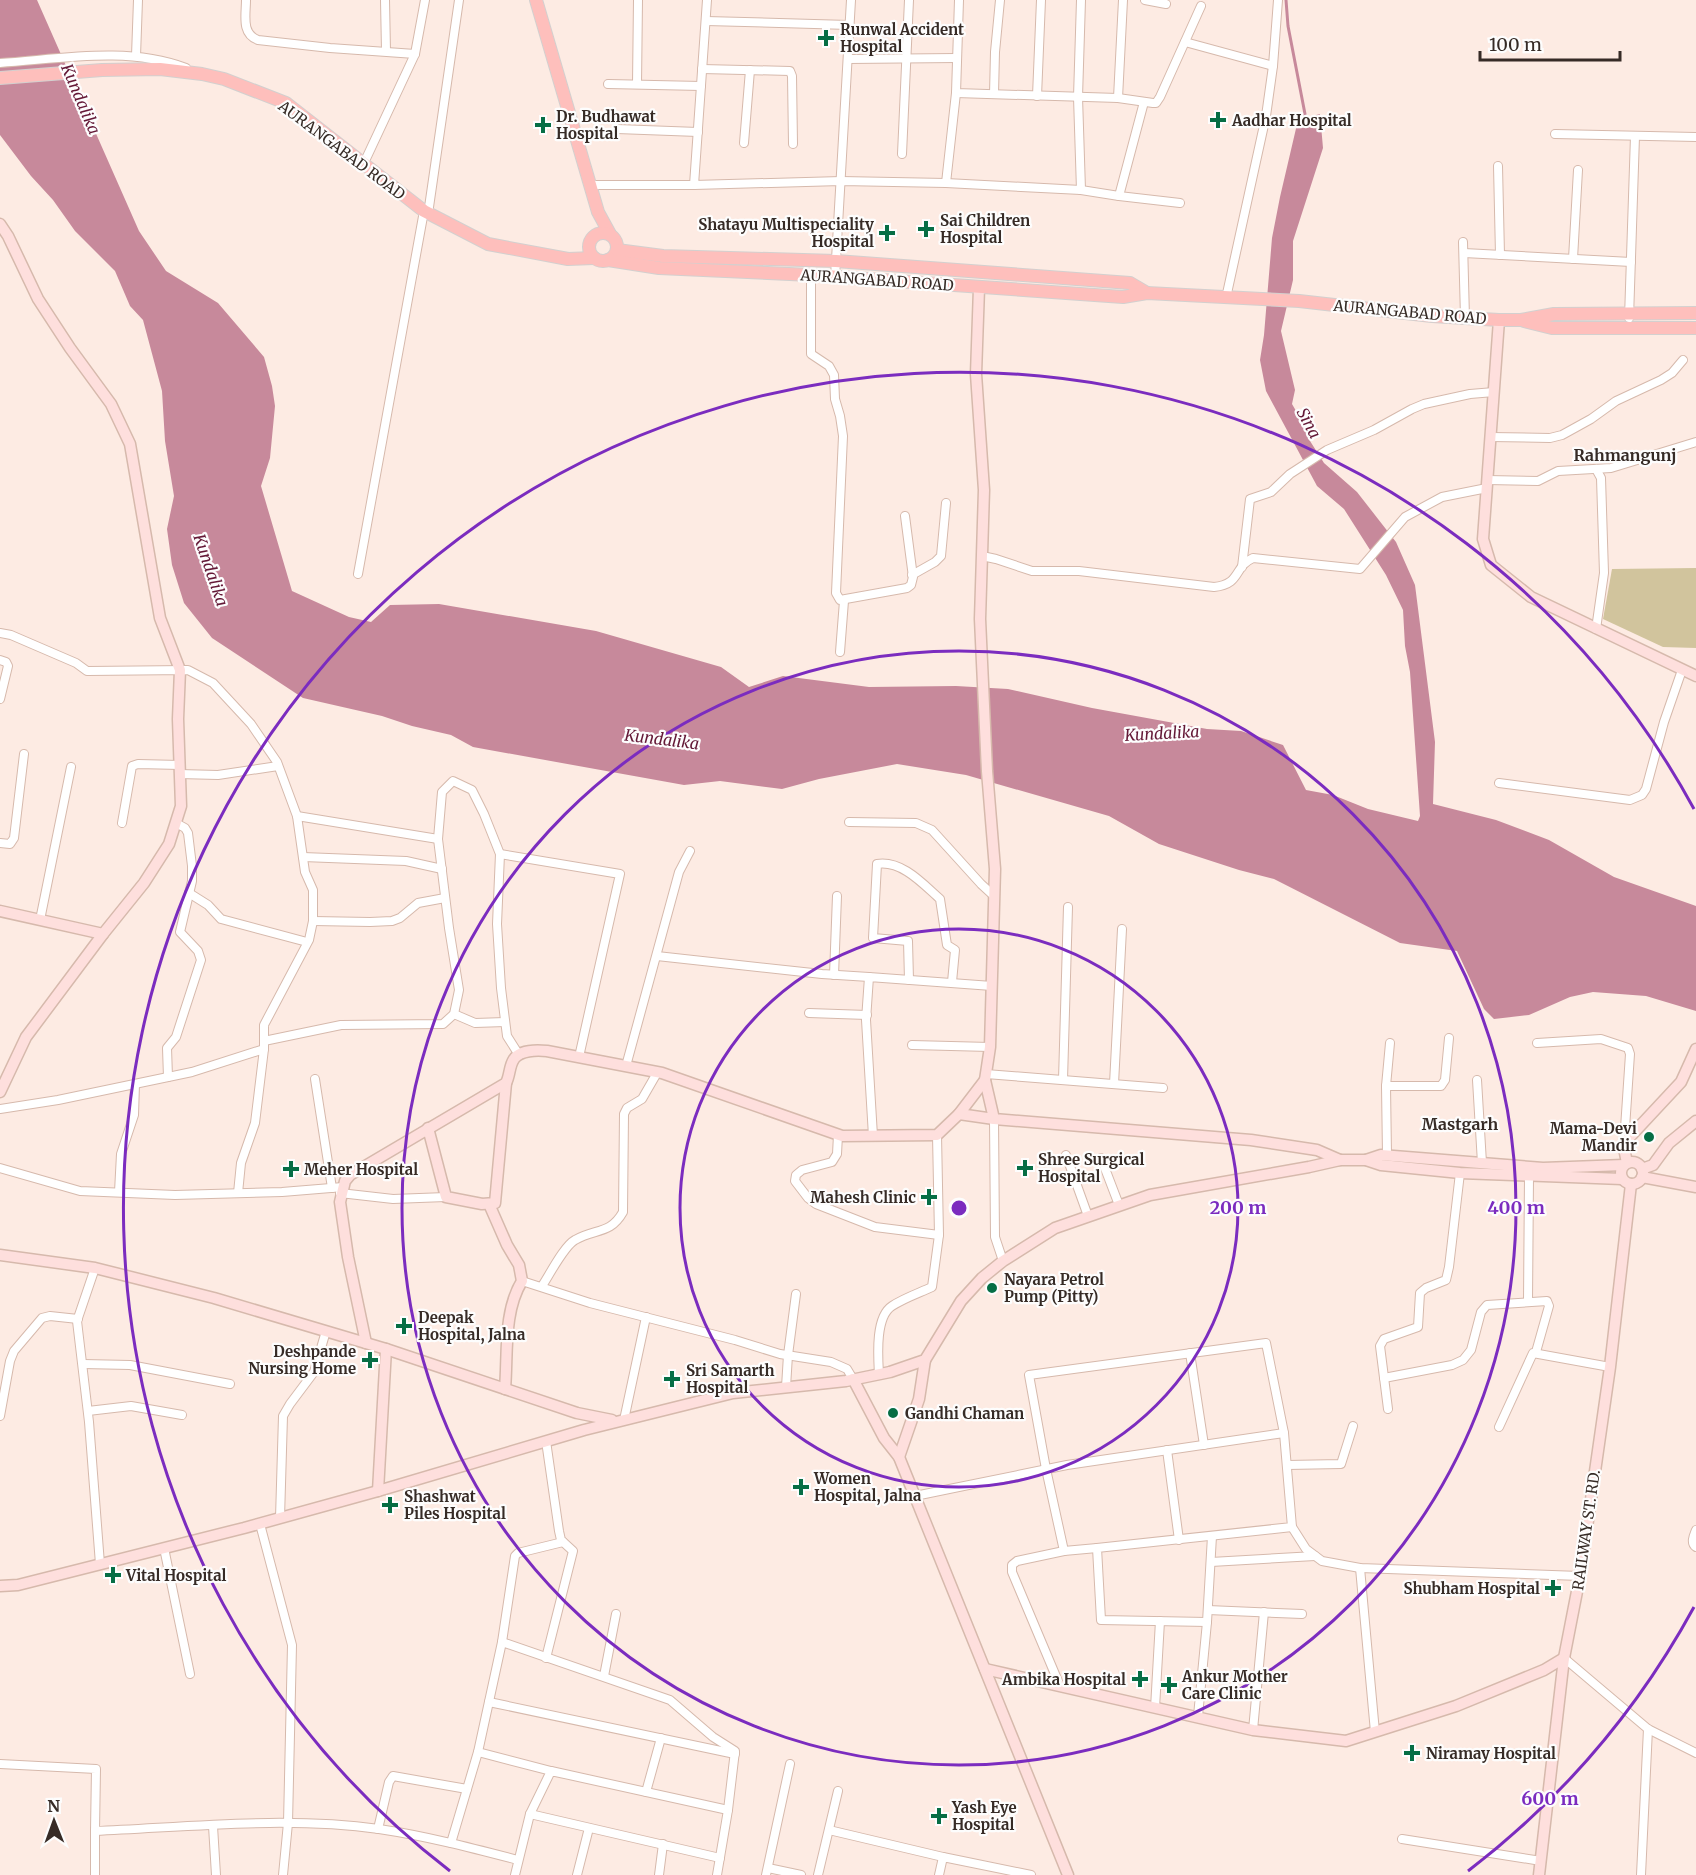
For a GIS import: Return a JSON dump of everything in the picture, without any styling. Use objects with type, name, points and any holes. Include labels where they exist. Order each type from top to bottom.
[{"type":"main road","points":[[536,0],[598,212],[616,241],[615,254],[603,261],[594,258],[589,250],[598,212]]},
{"type":"main road","name":"AURANGABAD ROAD","points":[[0,78],[102,70],[160,69],[224,79],[286,104],[426,212],[488,244],[568,259],[594,258]]},
{"type":"main road","points":[[568,259],[601,232],[610,234]]},
{"type":"main road","name":"AURANGABAD ROAD","points":[[617,250],[663,256],[836,261],[1130,283],[1147,293]]},
{"type":"main road","name":"AURANGABAD ROAD","points":[[608,260],[659,268],[811,275],[1123,297],[1147,293],[1299,301],[1499,320],[1521,320],[1554,314],[1696,313]]},
{"type":"main road","name":"AURANGABAD ROAD","points":[[1521,320],[1552,328],[1696,328]]},
{"type":"street","points":[[136,56],[138,0]]},
{"type":"street","points":[[246,0],[247,31],[251,38],[330,48],[414,54]]},
{"type":"street","points":[[385,0],[386,51]]},
{"type":"street","points":[[364,164],[414,54],[425,0]]},
{"type":"street","points":[[357,574],[426,212],[459,0]]},
{"type":"street","points":[[637,84],[638,0]]},
{"type":"street","points":[[694,185],[707,0]]},
{"type":"street","points":[[835,277],[851,0]]},
{"type":"street","points":[[902,154],[909,0]]},
{"type":"street","points":[[946,183],[956,93],[959,0]]},
{"type":"street","points":[[994,94],[1000,0]]},
{"type":"street","points":[[1036,96],[1041,0]]},
{"type":"street","points":[[1080,0],[1078,97],[1081,190]]},
{"type":"street","points":[[1118,98],[1123,0]]},
{"type":"street","points":[[1145,0],[1166,4]]},
{"type":"street","points":[[1232,298],[1266,116],[1273,66],[1278,0]]},
{"type":"street","points":[[956,93],[1118,98],[1153,103],[1158,101],[1201,6]]},
{"type":"street","points":[[706,21],[849,24]]},
{"type":"street","points":[[1185,42],[1273,66]]},
{"type":"street","points":[[0,63],[136,56],[170,62],[202,74]]},
{"type":"street","points":[[848,59],[957,58]]},
{"type":"street","points":[[702,69],[788,70],[792,73],[793,144]]},
{"type":"street","points":[[744,143],[750,70]]},
{"type":"street","points":[[608,84],[701,86]]},
{"type":"street","points":[[1119,196],[1144,102]]},
{"type":"street","points":[[617,129],[698,132]]},
{"type":"street","points":[[1556,134],[1696,137]]},
{"type":"street","points":[[1629,327],[1635,136]]},
{"type":"street","points":[[1498,166],[1500,255]]},
{"type":"street","points":[[1573,259],[1578,170]]},
{"type":"street","points":[[591,185],[841,181],[946,183],[1081,190],[1180,202]]},
{"type":"street","points":[[0,224],[38,299],[111,404],[130,444],[160,618],[180,670],[178,719],[181,806],[169,844],[144,883],[26,1037],[0,1092]]},
{"type":"street","points":[[1463,242],[1465,318]]},
{"type":"street","points":[[1464,253],[1631,262]]},
{"type":"street","points":[[811,275],[811,354],[829,366],[834,375],[835,399],[842,424],[836,593],[840,600],[907,588],[912,581],[912,575],[904,516]]},
{"type":"street","points":[[979,288],[976,374],[984,490],[980,620],[987,771],[995,869],[990,1047],[985,1077],[994,1119],[995,1237],[1003,1261]]},
{"type":"street","points":[[1499,320],[1483,539],[1491,566],[1531,597],[1696,676]]},
{"type":"street","points":[[1490,437],[1550,438],[1562,435],[1598,415],[1616,401],[1666,376],[1683,360]]},
{"type":"street","points":[[1242,567],[1250,499],[1271,492],[1290,474],[1327,450],[1374,430],[1425,404],[1470,394],[1494,392]]},
{"type":"street","points":[[982,556],[1032,571],[1079,571],[1214,586],[1226,586],[1247,561],[1259,557],[1360,570],[1405,517],[1442,497],[1487,484],[1538,481],[1558,471],[1611,468],[1696,442]]},
{"type":"street","points":[[1596,469],[1601,478],[1604,547],[1604,573],[1596,629]]},
{"type":"street","points":[[912,575],[941,556],[946,503]]},
{"type":"street","points":[[840,652],[844,601]]},
{"type":"street","points":[[0,633],[11,635],[76,663],[87,671],[188,669],[213,683],[251,724],[278,766],[297,816],[305,872],[313,890],[313,921],[307,942],[264,1025],[264,1045],[255,1123],[241,1163],[238,1193]]},
{"type":"street","points":[[0,660],[6,662],[8,666],[0,699]]},
{"type":"street","points":[[1499,783],[1630,800],[1642,795],[1646,789],[1664,722],[1682,670]]},
{"type":"street","points":[[0,843],[10,844],[14,838],[24,754]]},
{"type":"street","points":[[122,823],[132,766],[138,764],[218,775],[278,766]]},
{"type":"street","points":[[40,920],[71,767]]},
{"type":"street","points":[[0,1109],[58,1100],[192,1072],[264,1045],[341,1025],[443,1024],[454,1014],[459,990],[438,839],[442,792],[453,781],[472,790],[500,854],[497,924],[505,1022],[507,1036],[519,1055]]},
{"type":"street","points":[[297,816],[438,839]]},
{"type":"street","points":[[849,822],[924,825],[932,830],[994,896]]},
{"type":"street","points":[[168,1077],[167,1048],[176,1038],[201,960],[198,951],[180,932],[193,874],[188,833],[176,823]]},
{"type":"street","points":[[626,1066],[679,872],[690,851]]},
{"type":"street","points":[[500,854],[620,874],[579,1058]]},
{"type":"street","points":[[303,857],[406,861],[442,869]]},
{"type":"street","points":[[909,980],[908,941],[873,938],[878,864],[889,862],[907,872],[940,899],[947,945],[955,950],[952,982]]},
{"type":"street","points":[[189,893],[208,905],[221,919],[307,942]]},
{"type":"street","points":[[834,975],[837,896]]},
{"type":"street","points":[[313,921],[392,921],[400,918],[418,903],[445,898]]},
{"type":"street","points":[[1063,1080],[1068,907]]},
{"type":"street","points":[[0,911],[103,934]]},
{"type":"street","points":[[1114,1084],[1122,929]]},
{"type":"street","points":[[657,956],[834,975],[992,986]]},
{"type":"street","points":[[869,977],[867,1015],[873,1136]]},
{"type":"street","points":[[454,1014],[475,1023],[505,1022]]},
{"type":"street","points":[[809,1014],[867,1015]]},
{"type":"street","points":[[1386,1086],[1441,1086],[1445,1080],[1449,1038]]},
{"type":"street","points":[[1538,1043],[1601,1039],[1628,1048],[1630,1054],[1625,1164],[1621,1172],[1626,1182]]},
{"type":"street","points":[[1387,1155],[1386,1086],[1390,1043]]},
{"type":"street","points":[[912,1045],[990,1047]]},
{"type":"street","points":[[1608,1165],[1681,1082],[1696,1049]]},
{"type":"street","points":[[0,1168],[80,1191],[175,1195],[338,1189],[393,1199],[455,1197],[489,1204],[495,1203],[506,1083],[514,1059],[519,1055],[536,1050],[662,1073],[838,1135],[937,1135],[959,1114],[985,1077]]},
{"type":"street","points":[[542,1286],[572,1242],[614,1225],[623,1212],[624,1114],[627,1108],[642,1099],[657,1073]]},
{"type":"street","points":[[985,1077],[1063,1080],[1163,1088]]},
{"type":"street","points":[[315,1079],[366,1343]]},
{"type":"street","points":[[1477,1080],[1482,1163]]},
{"type":"street","points":[[338,1189],[350,1175],[506,1083]]},
{"type":"street","points":[[119,1192],[121,1154],[134,1115],[135,1084]]},
{"type":"street","points":[[959,1114],[994,1119],[1251,1140],[1317,1150],[1340,1160]]},
{"type":"street","points":[[1366,1160],[1381,1165],[1460,1173],[1638,1182],[1642,1173],[1653,1165],[1669,1143],[1696,1121]]},
{"type":"street","points":[[428,1128],[446,1197]]},
{"type":"street","points":[[838,1135],[837,1154],[832,1162],[802,1170],[796,1175],[795,1181],[808,1198],[816,1204],[875,1227],[939,1235]]},
{"type":"street","points":[[879,1375],[878,1350],[882,1318],[890,1307],[932,1287],[939,1235],[937,1135]]},
{"type":"street","points":[[1066,1155],[1088,1216]]},
{"type":"street","points":[[899,1457],[919,1399],[925,1360],[961,1301],[982,1278],[1003,1261],[1055,1228],[1119,1205],[1150,1195],[1340,1160],[1366,1160],[1381,1155],[1544,1168],[1634,1162],[1642,1173],[1696,1187]]},
{"type":"street","points":[[1101,1158],[1119,1205]]},
{"type":"street","points":[[1388,1409],[1379,1350],[1381,1342],[1418,1327],[1420,1293],[1446,1280],[1460,1173]]},
{"type":"street","points":[[1528,1301],[1529,1177]]},
{"type":"street","name":"RAILWAY ST. RD.","points":[[1539,1875],[1564,1658],[1581,1576],[1610,1366],[1626,1182]]},
{"type":"street","points":[[489,1204],[507,1245],[519,1265],[522,1281],[510,1311],[505,1389]]},
{"type":"street","points":[[0,1255],[95,1268],[214,1298],[386,1349],[577,1413],[621,1421]]},
{"type":"street","points":[[95,1268],[78,1319],[100,1564]]},
{"type":"street","points":[[522,1281],[590,1303],[788,1355],[842,1366],[853,1379],[884,1438],[899,1457],[1068,1875]]},
{"type":"street","points":[[786,1387],[796,1294]]},
{"type":"street","points":[[1384,1378],[1458,1364],[1468,1356],[1471,1350],[1483,1308],[1487,1305],[1544,1300],[1549,1302],[1536,1352],[1532,1354],[1499,1427]]},
{"type":"street","points":[[0,1416],[10,1361],[16,1348],[45,1317],[78,1319]]},
{"type":"street","points":[[621,1421],[646,1317]]},
{"type":"street","points":[[280,1518],[283,1416],[314,1372],[326,1331]]},
{"type":"street","points":[[1064,1551],[1046,1470],[1029,1375],[1266,1343],[1284,1433],[1292,1527],[1306,1549],[1315,1556],[1322,1561],[1360,1568],[1581,1576]]},
{"type":"street","points":[[378,1491],[386,1349]]},
{"type":"street","points":[[1536,1352],[1610,1366]]},
{"type":"street","points":[[1190,1353],[1204,1445]]},
{"type":"street","points":[[0,1586],[18,1585],[260,1524],[546,1441],[733,1393],[879,1375],[925,1360]]},
{"type":"street","points":[[83,1364],[130,1365],[230,1384]]},
{"type":"street","points":[[88,1411],[130,1406],[183,1414]]},
{"type":"street","points":[[1287,1464],[1341,1464],[1353,1426]]},
{"type":"street","points":[[915,1496],[1046,1470],[1284,1433]]},
{"type":"street","points":[[546,1441],[559,1531],[562,1541],[572,1549],[573,1554],[546,1658]]},
{"type":"street","points":[[1167,1450],[1179,1540]]},
{"type":"street","points":[[260,1524],[292,1645],[288,1823],[283,1875]]},
{"type":"street","points":[[1060,1686],[1011,1569],[1017,1561],[1064,1551],[1292,1527]]},
{"type":"street","points":[[1696,1530],[1693,1539],[1696,1547]]},
{"type":"street","points":[[1198,1716],[1212,1536]]},
{"type":"street","points":[[451,1843],[478,1752],[489,1702],[502,1642],[514,1556],[562,1541]]},
{"type":"street","points":[[164,1548],[190,1674]]},
{"type":"street","points":[[1097,1548],[1101,1620],[1207,1622]]},
{"type":"street","points":[[1211,1562],[1315,1556]]},
{"type":"street","points":[[1360,1568],[1375,1732]]},
{"type":"street","points":[[1208,1610],[1302,1614]]},
{"type":"street","points":[[1253,1730],[1264,1612]]},
{"type":"street","points":[[604,1676],[616,1614]]},
{"type":"street","points":[[1155,1708],[1160,1621]]},
{"type":"street","points":[[502,1642],[670,1700],[713,1737],[735,1751],[717,1875]]},
{"type":"street","points":[[985,1669],[1253,1730],[1346,1741],[1456,1706],[1544,1670],[1564,1658],[1647,1728],[1696,1754]]},
{"type":"street","points":[[489,1702],[735,1754]]},
{"type":"street","points":[[1641,1875],[1647,1728]]},
{"type":"street","points":[[646,1792],[661,1738]]},
{"type":"street","points":[[478,1752],[551,1771],[728,1810]]},
{"type":"street","points":[[0,1764],[96,1769],[95,1875]]},
{"type":"street","points":[[790,1764],[767,1871],[801,1875]]},
{"type":"street","points":[[515,1875],[530,1814],[551,1771]]},
{"type":"street","points":[[378,1829],[389,1782],[393,1776],[467,1789]]},
{"type":"street","points":[[818,1875],[838,1791]]},
{"type":"street","points":[[530,1814],[720,1858]]},
{"type":"street","points":[[95,1831],[288,1823],[378,1829],[451,1843],[518,1860]]},
{"type":"street","points":[[213,1826],[216,1875]]},
{"type":"street","points":[[577,1875],[589,1828]]},
{"type":"street","points":[[829,1830],[1031,1875]]},
{"type":"street","points":[[1402,1839],[1541,1860]]},
{"type":"street","points":[[659,1875],[663,1844]]},
{"type":"street","points":[[939,1875],[943,1857]]},
{"type":"shaded area","points":[[1696,568],[1696,648],[1663,647],[1603,619],[1612,569]]},
{"type":"water","name":"Kundalika","points":[[0,0],[37,0],[139,231],[166,271],[218,303],[264,357],[275,406],[270,458],[261,486],[292,591],[349,617],[371,622],[390,605],[439,604],[596,631],[721,667],[749,687],[783,676],[869,687],[956,686],[1008,689],[1092,708],[1207,729],[1241,731],[1283,745],[1306,790],[1333,795],[1368,809],[1418,821],[1420,816],[1410,672],[1405,646],[1403,610],[1386,575],[1344,509],[1317,486],[1266,391],[1260,360],[1272,238],[1298,120],[1320,114],[1323,148],[1293,241],[1293,280],[1281,331],[1295,390],[1292,404],[1310,441],[1324,463],[1357,492],[1396,542],[1415,585],[1435,742],[1433,804],[1496,820],[1549,840],[1614,877],[1696,906],[1696,1011],[1646,996],[1593,992],[1570,997],[1529,1015],[1494,1019],[1484,1009],[1457,951],[1400,943],[1274,879],[1159,844],[1109,816],[966,775],[897,764],[819,779],[782,789],[720,781],[684,785],[473,747],[451,735],[303,698],[212,638],[184,603],[172,565],[167,529],[174,496],[165,441],[162,391],[143,320],[130,306],[115,271],[75,231],[0,135]]},
{"type":"waterway","name":"Sina","points":[[1286,0],[1288,26],[1305,114],[1304,120]]},
{"type":"place","name":"Runwal Accident Hospital","points":[[826,38]]},
{"type":"place","name":"Aadhar Hospital","points":[[1218,120]]},
{"type":"place","name":"Dr. Budhawat Hospital","points":[[543,125]]},
{"type":"place","name":"Sai Children Hospital","points":[[926,229]]},
{"type":"place","name":"Shatayu Multispeciality Hospital","points":[[887,233]]},
{"type":"place","name":"Mama-Devi Mandir","points":[[1649,1137]]},
{"type":"place","name":"Shree Surgical Hospital","points":[[1025,1168]]},
{"type":"place","name":"Meher Hospital","points":[[291,1169]]},
{"type":"place","name":"Mahesh Clinic","points":[[929,1197]]},
{"type":"place","name":"Nayara Petrol Pump (Pitty)","points":[[992,1288]]},
{"type":"place","name":"Deepak Hospital, Jalna","points":[[404,1326]]},
{"type":"place","name":"Deshpande Nursing Home","points":[[370,1360]]},
{"type":"place","name":"Sri Samarth Hospital","points":[[672,1379]]},
{"type":"place","name":"Gandhi Chaman","points":[[893,1413]]},
{"type":"place","name":"Women Hospital, Jalna","points":[[801,1487]]},
{"type":"place","name":"Shashwat Piles Hospital","points":[[390,1505]]},
{"type":"place","name":"Vital Hospital","points":[[113,1575]]},
{"type":"place","name":"Shubham Hospital","points":[[1553,1588]]},
{"type":"place","name":"Ambika Hospital","points":[[1140,1679]]},
{"type":"place","name":"Ankur Mother Care Clinic","points":[[1169,1685]]},
{"type":"place","name":"Niramay Hospital","points":[[1412,1753]]},
{"type":"place","name":"Yash Eye Hospital","points":[[939,1816]]},
{"type":"district","name":"Rahmangunj","points":[[1625,455]]},
{"type":"district","name":"Mastgarh","points":[[1460,1124]]}]
